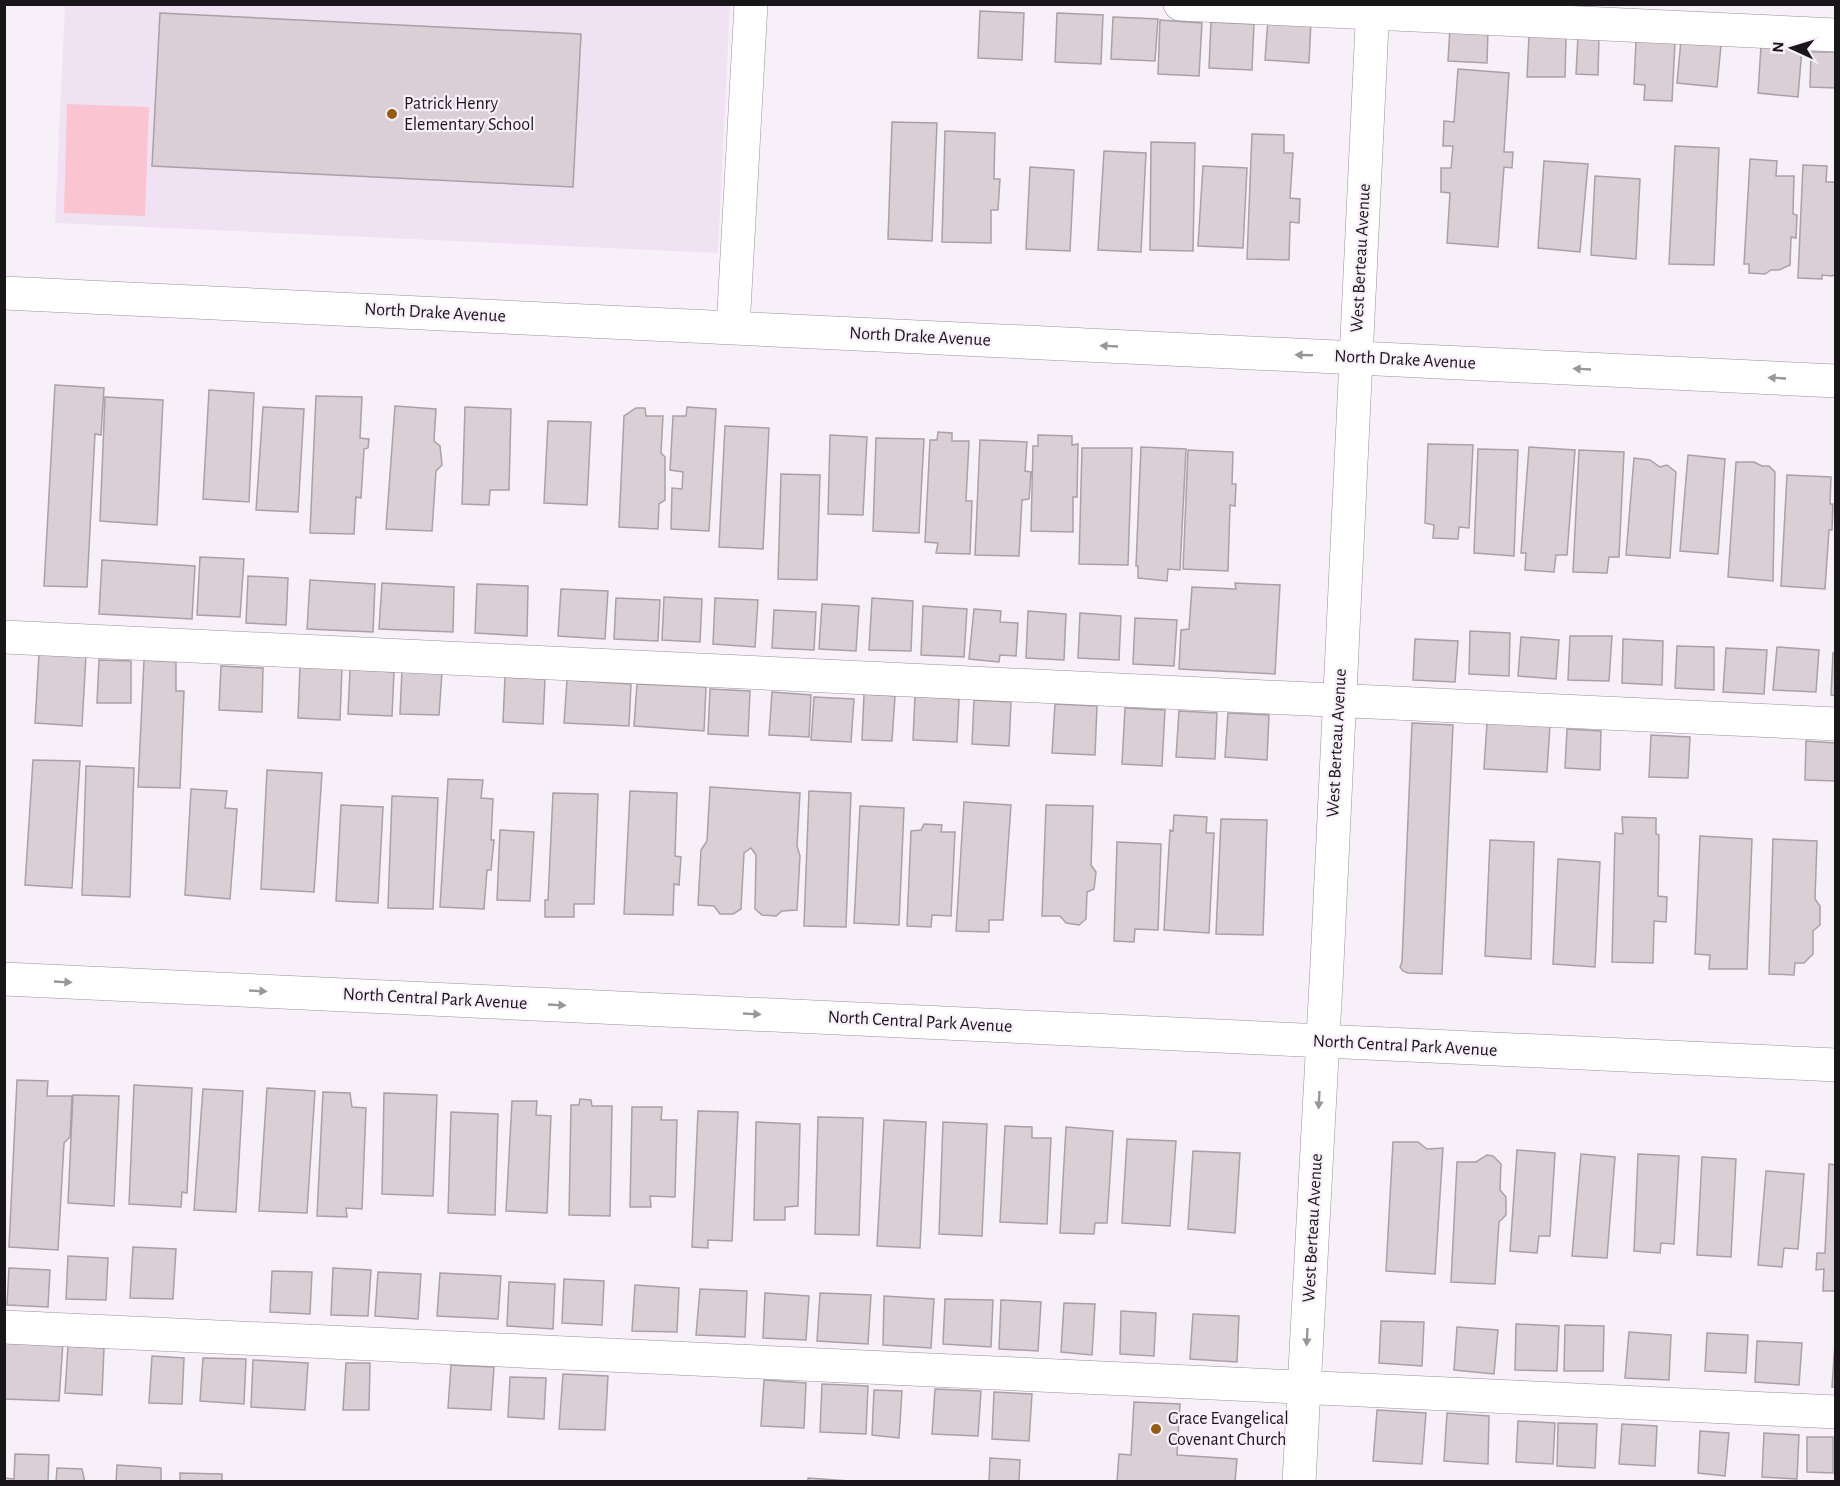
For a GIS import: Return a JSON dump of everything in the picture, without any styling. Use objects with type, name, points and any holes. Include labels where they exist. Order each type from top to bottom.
[{"type":"street","points":[[733,328],[751,4]]},
{"type":"street","points":[[1180,4],[1373,9],[1836,35]]},
{"type":"street","name":"West Berteau Avenue","points":[[1299,1482],[1373,9]]},
{"type":"street","name":"North Drake Avenue","points":[[4,293],[1836,381]]},
{"type":"street","points":[[4,637],[1836,724]]},
{"type":"street","name":"North Central Park Avenue","points":[[4,979],[1836,1065]]},
{"type":"street","points":[[4,1327],[1836,1412]]},
{"type":"shaded area","name":"Patrick Henry Elementary School","points":[[65,5],[730,5],[718,253],[55,223]]},
{"type":"shaded area","points":[[67,104],[149,107],[145,216],[64,213]]},
{"type":"building","points":[[980,11],[1024,13],[1022,60],[978,58]]},
{"type":"building","points":[[160,13],[581,34],[573,187],[152,166]]},
{"type":"building","points":[[1057,13],[1103,15],[1101,64],[1055,62]]},
{"type":"building","points":[[1113,17],[1158,19],[1155,61],[1111,59]]},
{"type":"building","points":[[1268,19],[1311,21],[1309,63],[1265,60]]},
{"type":"building","points":[[1160,20],[1202,23],[1199,76],[1158,74]]},
{"type":"building","points":[[1211,22],[1254,24],[1252,70],[1209,68]]},
{"type":"building","points":[[1450,28],[1488,30],[1487,63],[1448,61]]},
{"type":"building","points":[[1529,35],[1566,37],[1565,77],[1527,77]]},
{"type":"building","points":[[1578,36],[1599,36],[1598,75],[1576,74]]},
{"type":"building","points":[[1681,40],[1721,45],[1717,87],[1677,83]]},
{"type":"building","points":[[1636,41],[1675,43],[1672,101],[1644,100],[1645,85],[1634,84]]},
{"type":"building","points":[[1761,46],[1802,48],[1798,97],[1758,93]]},
{"type":"building","points":[[1811,52],[1836,52],[1836,88],[1810,87]]},
{"type":"building","points":[[1458,69],[1509,73],[1504,152],[1513,152],[1512,168],[1504,167],[1498,247],[1447,243],[1450,193],[1441,192],[1441,168],[1451,168],[1453,146],[1443,146],[1444,121],[1454,122]]},
{"type":"building","points":[[892,122],[937,123],[932,241],[888,239]]},
{"type":"building","points":[[945,131],[995,133],[994,179],[1000,179],[998,210],[991,210],[991,243],[942,242]]},
{"type":"building","points":[[1252,134],[1284,135],[1284,153],[1293,153],[1290,198],[1300,199],[1299,223],[1290,222],[1289,260],[1247,259]]},
{"type":"building","points":[[1151,142],[1195,143],[1193,251],[1150,250]]},
{"type":"building","points":[[1675,146],[1719,148],[1714,265],[1669,264]]},
{"type":"building","points":[[1104,151],[1146,153],[1141,252],[1098,250]]},
{"type":"building","points":[[1750,159],[1777,161],[1776,176],[1794,176],[1793,214],[1797,215],[1796,238],[1791,237],[1790,265],[1765,274],[1749,273],[1749,264],[1744,264]]},
{"type":"building","points":[[1544,161],[1588,164],[1580,252],[1538,248]]},
{"type":"building","points":[[1803,165],[1827,166],[1826,182],[1836,182],[1836,274],[1822,275],[1822,279],[1798,278]]},
{"type":"building","points":[[1203,166],[1247,168],[1243,248],[1198,246]]},
{"type":"building","points":[[1030,167],[1074,170],[1070,251],[1026,249]]},
{"type":"building","points":[[1595,176],[1640,179],[1636,259],[1591,255]]},
{"type":"building","points":[[55,385],[104,388],[101,435],[95,434],[87,587],[44,586]]},
{"type":"building","points":[[209,390],[254,393],[249,502],[203,499]]},
{"type":"building","points":[[316,396],[362,397],[360,438],[369,439],[368,448],[364,449],[361,498],[356,497],[354,534],[310,533]]},
{"type":"building","points":[[105,397],[163,400],[157,525],[100,521]]},
{"type":"building","points":[[395,406],[436,409],[434,441],[440,446],[442,465],[436,471],[432,531],[386,529]]},
{"type":"building","points":[[263,407],[304,409],[298,512],[256,510]]},
{"type":"building","points":[[465,407],[511,409],[509,490],[490,490],[489,505],[462,504]]},
{"type":"building","points":[[687,407],[716,409],[709,531],[671,529],[672,488],[682,489],[683,472],[670,470],[673,416],[686,416]]},
{"type":"building","points":[[636,408],[645,408],[646,416],[663,416],[661,453],[665,457],[665,500],[659,504],[658,529],[619,527],[624,416]]},
{"type":"building","points":[[548,421],[591,422],[587,505],[544,503]]},
{"type":"building","points":[[725,426],[769,428],[763,549],[719,547]]},
{"type":"building","points":[[938,432],[952,433],[952,441],[969,441],[966,501],[972,501],[970,554],[936,553],[938,543],[925,542],[930,440],[937,440]]},
{"type":"building","points":[[830,435],[867,437],[863,515],[828,514]]},
{"type":"building","points":[[1038,435],[1072,436],[1072,445],[1078,444],[1077,497],[1073,497],[1073,532],[1031,531],[1033,446],[1038,446]]},
{"type":"building","points":[[876,438],[924,439],[919,533],[873,531]]},
{"type":"building","points":[[980,440],[1027,442],[1025,471],[1031,472],[1029,499],[1022,500],[1019,556],[975,555]]},
{"type":"building","points":[[1428,444],[1473,445],[1469,528],[1459,527],[1458,539],[1433,538],[1434,525],[1425,523]]},
{"type":"building","points":[[1141,447],[1186,449],[1180,570],[1168,569],[1167,581],[1138,578],[1138,566],[1136,566]]},
{"type":"building","points":[[1529,447],[1575,450],[1567,555],[1556,555],[1554,572],[1525,570],[1526,553],[1521,553]]},
{"type":"building","points":[[1082,448],[1132,448],[1128,565],[1079,564]]},
{"type":"building","points":[[1478,449],[1518,450],[1514,556],[1474,553]]},
{"type":"building","points":[[1188,450],[1233,452],[1232,484],[1236,484],[1235,506],[1230,505],[1228,571],[1183,569]]},
{"type":"building","points":[[1579,450],[1624,452],[1619,557],[1609,557],[1607,573],[1573,572]]},
{"type":"building","points":[[1688,455],[1725,459],[1718,554],[1680,551]]},
{"type":"building","points":[[1634,458],[1650,460],[1660,467],[1667,465],[1676,472],[1670,558],[1626,555]]},
{"type":"building","points":[[1736,462],[1754,462],[1762,466],[1769,466],[1775,472],[1773,581],[1728,577]]},
{"type":"building","points":[[781,474],[820,475],[817,580],[778,579]]},
{"type":"building","points":[[1787,475],[1831,477],[1832,530],[1829,530],[1825,589],[1781,586]]},
{"type":"building","points":[[200,557],[244,559],[240,617],[197,615]]},
{"type":"building","points":[[102,560],[195,566],[192,619],[99,614]]},
{"type":"building","points":[[248,576],[288,578],[286,625],[246,623]]},
{"type":"building","points":[[310,580],[375,584],[373,632],[307,629]]},
{"type":"building","points":[[382,583],[454,587],[453,632],[379,629]]},
{"type":"building","points":[[1235,583],[1280,585],[1275,674],[1179,669],[1181,630],[1189,629],[1192,587],[1236,589]]},
{"type":"building","points":[[477,584],[528,586],[527,636],[475,633]]},
{"type":"building","points":[[561,589],[608,591],[605,639],[558,636]]},
{"type":"building","points":[[664,597],[702,599],[700,642],[662,640]]},
{"type":"building","points":[[616,598],[660,600],[658,641],[614,639]]},
{"type":"building","points":[[715,598],[758,600],[755,647],[713,644]]},
{"type":"building","points":[[872,598],[913,601],[911,651],[869,650]]},
{"type":"building","points":[[822,604],[859,606],[856,651],[819,649]]},
{"type":"building","points":[[923,606],[967,609],[964,657],[921,655]]},
{"type":"building","points":[[974,609],[1001,611],[1000,622],[1018,623],[1016,656],[1000,655],[999,662],[969,659]]},
{"type":"building","points":[[774,610],[816,612],[814,650],[772,648]]},
{"type":"building","points":[[1028,611],[1066,614],[1064,660],[1026,658]]},
{"type":"building","points":[[1080,613],[1121,616],[1119,660],[1078,658]]},
{"type":"building","points":[[1135,618],[1177,620],[1174,666],[1133,664]]},
{"type":"building","points":[[1470,631],[1510,633],[1509,676],[1469,674]]},
{"type":"building","points":[[1570,636],[1612,636],[1609,681],[1568,680]]},
{"type":"building","points":[[1521,637],[1559,640],[1556,679],[1518,676]]},
{"type":"building","points":[[1415,639],[1458,641],[1455,682],[1413,680]]},
{"type":"building","points":[[1623,639],[1663,641],[1662,685],[1622,683]]},
{"type":"building","points":[[1677,646],[1714,647],[1714,690],[1675,688]]},
{"type":"building","points":[[1777,647],[1819,650],[1816,692],[1773,690]]},
{"type":"building","points":[[1726,648],[1767,650],[1764,694],[1723,692]]},
{"type":"building","points":[[1833,653],[1836,653],[1836,696],[1831,695]]},
{"type":"building","points":[[39,654],[86,655],[82,726],[35,723]]},
{"type":"building","points":[[99,660],[131,661],[131,703],[97,703]]},
{"type":"building","points":[[144,660],[176,662],[176,691],[184,691],[180,788],[138,787]]},
{"type":"building","points":[[221,666],[263,668],[262,712],[219,710]]},
{"type":"building","points":[[300,666],[342,667],[340,720],[298,718]]},
{"type":"building","points":[[350,669],[394,672],[392,716],[348,714]]},
{"type":"building","points":[[402,670],[442,672],[439,715],[400,714]]},
{"type":"building","points":[[505,677],[545,679],[543,724],[503,722]]},
{"type":"building","points":[[567,680],[631,684],[629,726],[564,723]]},
{"type":"building","points":[[637,684],[706,687],[704,731],[634,726]]},
{"type":"building","points":[[710,689],[750,691],[748,736],[708,734]]},
{"type":"building","points":[[772,692],[811,695],[809,737],[769,735]]},
{"type":"building","points":[[864,694],[895,696],[892,741],[862,740]]},
{"type":"building","points":[[915,696],[959,699],[957,742],[913,740]]},
{"type":"building","points":[[814,697],[854,699],[851,742],[811,740]]},
{"type":"building","points":[[974,700],[1011,702],[1009,746],[972,744]]},
{"type":"building","points":[[1055,704],[1097,706],[1095,755],[1052,753]]},
{"type":"building","points":[[1125,708],[1165,710],[1162,766],[1122,764]]},
{"type":"building","points":[[1179,711],[1217,713],[1215,759],[1176,757]]},
{"type":"building","points":[[1228,713],[1269,715],[1267,760],[1225,757]]},
{"type":"building","points":[[1412,723],[1453,725],[1442,974],[1408,973],[1400,967]]},
{"type":"building","points":[[1487,723],[1550,725],[1547,772],[1484,769]]},
{"type":"building","points":[[1567,729],[1601,731],[1600,770],[1565,768]]},
{"type":"building","points":[[1651,735],[1690,737],[1688,778],[1649,777]]},
{"type":"building","points":[[1806,741],[1836,743],[1836,781],[1805,780]]},
{"type":"building","points":[[33,760],[80,761],[72,888],[25,885]]},
{"type":"building","points":[[86,766],[134,768],[130,897],[82,895]]},
{"type":"building","points":[[267,770],[322,773],[314,892],[261,889]]},
{"type":"building","points":[[448,779],[483,780],[481,798],[493,799],[491,840],[494,840],[491,870],[487,870],[484,909],[440,907]]},
{"type":"building","points":[[710,787],[800,793],[797,910],[782,911],[776,916],[762,915],[755,909],[756,855],[751,848],[744,853],[741,909],[733,914],[720,914],[714,906],[698,905],[701,850],[707,841]]},
{"type":"building","points":[[191,789],[227,791],[225,808],[237,809],[230,899],[185,895]]},
{"type":"building","points":[[630,791],[677,793],[675,856],[681,857],[679,885],[674,884],[673,915],[624,914]]},
{"type":"building","points":[[809,791],[851,793],[846,927],[804,926]]},
{"type":"building","points":[[553,793],[598,794],[594,904],[574,904],[574,917],[545,917],[545,900],[548,900]]},
{"type":"building","points":[[392,796],[438,798],[433,909],[388,908]]},
{"type":"building","points":[[964,802],[1011,805],[1003,920],[989,920],[989,932],[956,931]]},
{"type":"building","points":[[341,805],[383,807],[378,903],[336,901]]},
{"type":"building","points":[[1046,805],[1093,806],[1091,865],[1096,872],[1094,889],[1087,892],[1086,919],[1079,925],[1066,923],[1060,916],[1042,916]]},
{"type":"building","points":[[860,806],[904,808],[899,925],[854,923]]},
{"type":"building","points":[[1174,815],[1207,817],[1206,833],[1214,833],[1209,933],[1164,930],[1170,830],[1173,831]]},
{"type":"building","points":[[1622,817],[1656,818],[1656,834],[1659,835],[1658,896],[1667,897],[1666,922],[1654,921],[1653,963],[1612,962],[1615,833],[1623,834]]},
{"type":"building","points":[[1221,819],[1267,820],[1263,935],[1216,934]]},
{"type":"building","points":[[924,824],[942,825],[941,832],[955,832],[951,916],[932,915],[931,927],[907,926],[911,831],[921,830]]},
{"type":"building","points":[[500,830],[534,832],[530,901],[497,900]]},
{"type":"building","points":[[1700,836],[1752,839],[1747,969],[1709,969],[1710,955],[1695,954]]},
{"type":"building","points":[[1773,839],[1817,841],[1815,899],[1820,906],[1820,925],[1813,931],[1813,954],[1804,963],[1795,963],[1794,975],[1769,974]]},
{"type":"building","points":[[1490,840],[1534,842],[1531,959],[1485,956]]},
{"type":"building","points":[[1117,842],[1161,844],[1158,930],[1135,929],[1134,942],[1114,941]]},
{"type":"building","points":[[1558,859],[1600,862],[1595,967],[1553,964]]},
{"type":"building","points":[[17,1080],[48,1081],[47,1096],[72,1096],[70,1137],[64,1143],[58,1250],[9,1247]]},
{"type":"building","points":[[134,1085],[192,1088],[187,1193],[182,1192],[181,1207],[129,1204]]},
{"type":"building","points":[[267,1088],[315,1091],[307,1213],[259,1211]]},
{"type":"building","points":[[203,1089],[243,1091],[236,1212],[194,1210]]},
{"type":"building","points":[[323,1092],[350,1093],[352,1107],[366,1108],[362,1209],[346,1208],[347,1217],[317,1216]]},
{"type":"building","points":[[384,1093],[437,1095],[433,1196],[382,1194]]},
{"type":"building","points":[[73,1095],[119,1096],[114,1206],[68,1203]]},
{"type":"building","points":[[580,1099],[591,1100],[592,1106],[612,1106],[610,1216],[569,1215],[571,1105],[579,1105]]},
{"type":"building","points":[[512,1101],[537,1101],[536,1115],[551,1116],[547,1213],[506,1211]]},
{"type":"building","points":[[632,1107],[662,1107],[661,1120],[677,1120],[675,1197],[650,1196],[651,1207],[630,1207]]},
{"type":"building","points":[[698,1111],[738,1112],[732,1241],[708,1240],[708,1248],[692,1247]]},
{"type":"building","points":[[451,1112],[498,1114],[495,1215],[448,1213]]},
{"type":"building","points":[[818,1117],[863,1118],[859,1235],[815,1234]]},
{"type":"building","points":[[884,1120],[926,1122],[920,1248],[877,1246]]},
{"type":"building","points":[[756,1122],[800,1124],[798,1206],[785,1207],[785,1220],[754,1220]]},
{"type":"building","points":[[943,1122],[987,1124],[982,1236],[939,1234]]},
{"type":"building","points":[[1005,1126],[1032,1127],[1032,1138],[1051,1138],[1047,1224],[1000,1222]]},
{"type":"building","points":[[1066,1127],[1113,1131],[1107,1223],[1095,1223],[1094,1234],[1060,1233]]},
{"type":"building","points":[[1127,1139],[1176,1141],[1170,1226],[1122,1223]]},
{"type":"building","points":[[1393,1142],[1418,1142],[1427,1149],[1443,1148],[1435,1274],[1386,1271]]},
{"type":"building","points":[[1517,1150],[1555,1153],[1550,1236],[1539,1236],[1537,1253],[1510,1251]]},
{"type":"building","points":[[1193,1151],[1240,1153],[1235,1233],[1188,1229]]},
{"type":"building","points":[[1581,1154],[1615,1157],[1607,1258],[1572,1256]]},
{"type":"building","points":[[1638,1154],[1679,1156],[1674,1244],[1661,1243],[1660,1253],[1634,1251]]},
{"type":"building","points":[[1487,1155],[1493,1156],[1501,1164],[1500,1190],[1506,1197],[1506,1215],[1499,1222],[1495,1284],[1451,1282],[1457,1162],[1476,1162]]},
{"type":"building","points":[[1702,1157],[1736,1159],[1731,1257],[1697,1255]]},
{"type":"building","points":[[1829,1164],[1836,1165],[1836,1291],[1823,1291],[1824,1269],[1816,1270],[1817,1253],[1825,1253]]},
{"type":"building","points":[[1766,1171],[1804,1174],[1798,1249],[1784,1248],[1782,1267],[1758,1265]]},
{"type":"building","points":[[133,1247],[176,1249],[173,1299],[130,1298]]},
{"type":"building","points":[[68,1256],[108,1258],[106,1300],[66,1299]]},
{"type":"building","points":[[9,1268],[50,1270],[48,1307],[7,1305]]},
{"type":"building","points":[[333,1268],[371,1270],[368,1316],[331,1315]]},
{"type":"building","points":[[272,1271],[312,1272],[310,1314],[270,1312]]},
{"type":"building","points":[[378,1272],[421,1274],[418,1319],[375,1316]]},
{"type":"building","points":[[440,1273],[501,1276],[498,1319],[437,1316]]},
{"type":"building","points":[[564,1279],[604,1281],[602,1325],[562,1323]]},
{"type":"building","points":[[509,1282],[555,1284],[553,1329],[507,1326]]},
{"type":"building","points":[[635,1285],[679,1288],[677,1332],[632,1331]]},
{"type":"building","points":[[700,1289],[747,1291],[745,1337],[696,1335]]},
{"type":"building","points":[[765,1293],[809,1296],[806,1340],[763,1338]]},
{"type":"building","points":[[820,1293],[871,1295],[868,1344],[817,1341]]},
{"type":"building","points":[[884,1296],[934,1299],[931,1348],[883,1345]]},
{"type":"building","points":[[945,1299],[993,1300],[991,1347],[943,1344]]},
{"type":"building","points":[[1001,1300],[1041,1302],[1038,1351],[999,1349]]},
{"type":"building","points":[[1064,1303],[1095,1304],[1092,1355],[1061,1352]]},
{"type":"building","points":[[1121,1311],[1156,1313],[1154,1356],[1120,1354]]},
{"type":"building","points":[[1193,1314],[1239,1316],[1237,1362],[1190,1359]]},
{"type":"building","points":[[1381,1321],[1424,1322],[1422,1366],[1379,1363]]},
{"type":"building","points":[[1516,1324],[1559,1326],[1557,1371],[1515,1370]]},
{"type":"building","points":[[1565,1325],[1604,1326],[1603,1371],[1564,1371]]},
{"type":"building","points":[[1457,1327],[1498,1330],[1494,1374],[1454,1370]]},
{"type":"building","points":[[1629,1332],[1671,1335],[1669,1380],[1625,1378]]},
{"type":"building","points":[[1707,1333],[1748,1335],[1746,1373],[1705,1371]]},
{"type":"building","points":[[4,1339],[63,1342],[59,1401],[4,1399]]},
{"type":"building","points":[[1757,1341],[1802,1343],[1799,1385],[1755,1382]]},
{"type":"building","points":[[1835,1343],[1836,1387],[1832,1387]]},
{"type":"building","points":[[68,1346],[104,1348],[102,1395],[65,1393]]},
{"type":"building","points":[[152,1356],[184,1358],[182,1404],[149,1403]]},
{"type":"building","points":[[203,1358],[246,1359],[244,1404],[200,1401]]},
{"type":"building","points":[[253,1360],[308,1363],[305,1410],[251,1407]]},
{"type":"building","points":[[346,1363],[370,1363],[369,1410],[343,1410]]},
{"type":"building","points":[[451,1365],[494,1367],[491,1410],[448,1408]]},
{"type":"building","points":[[563,1374],[608,1376],[605,1430],[559,1429]]},
{"type":"building","points":[[510,1377],[546,1378],[544,1419],[508,1417]]},
{"type":"building","points":[[764,1380],[806,1383],[804,1428],[761,1426]]},
{"type":"building","points":[[822,1384],[868,1386],[866,1434],[820,1432]]},
{"type":"building","points":[[935,1389],[981,1391],[978,1436],[932,1434]]},
{"type":"building","points":[[874,1390],[902,1391],[899,1438],[872,1435]]},
{"type":"building","points":[[994,1392],[1032,1394],[1029,1441],[992,1439]]},
{"type":"building","name":"Grace Evangelical Covenant Church","points":[[1134,1402],[1180,1404],[1177,1455],[1237,1459],[1235,1482],[1117,1482],[1119,1454],[1131,1455]]},
{"type":"building","points":[[1377,1410],[1426,1413],[1422,1464],[1373,1461]]},
{"type":"building","points":[[1447,1413],[1489,1416],[1488,1464],[1444,1461]]},
{"type":"building","points":[[1518,1421],[1555,1423],[1553,1464],[1516,1462]]},
{"type":"building","points":[[1558,1423],[1597,1424],[1595,1468],[1557,1466]]},
{"type":"building","points":[[1622,1424],[1657,1426],[1655,1466],[1619,1464]]},
{"type":"building","points":[[1700,1431],[1729,1433],[1725,1476],[1698,1473]]},
{"type":"building","points":[[1764,1433],[1799,1435],[1797,1479],[1762,1477]]},
{"type":"building","points":[[1807,1437],[1833,1437],[1833,1473],[1807,1472]]},
{"type":"building","points":[[15,1454],[49,1455],[48,1482],[4,1482],[4,1478],[14,1479]]},
{"type":"building","points":[[990,1458],[1020,1460],[1019,1482],[989,1482]]},
{"type":"building","points":[[117,1465],[161,1468],[161,1482],[116,1482]]},
{"type":"building","points":[[57,1468],[82,1469],[85,1482],[56,1482]]},
{"type":"building","points":[[180,1473],[222,1474],[222,1482],[180,1482]]},
{"type":"building","points":[[808,1478],[849,1481],[849,1482],[808,1482]]},
{"type":"place","name":"Patrick Henry Elementary School","points":[[392,114]]},
{"type":"place","name":"Grace Evangelical Covenant Church","points":[[1156,1429]]}]
